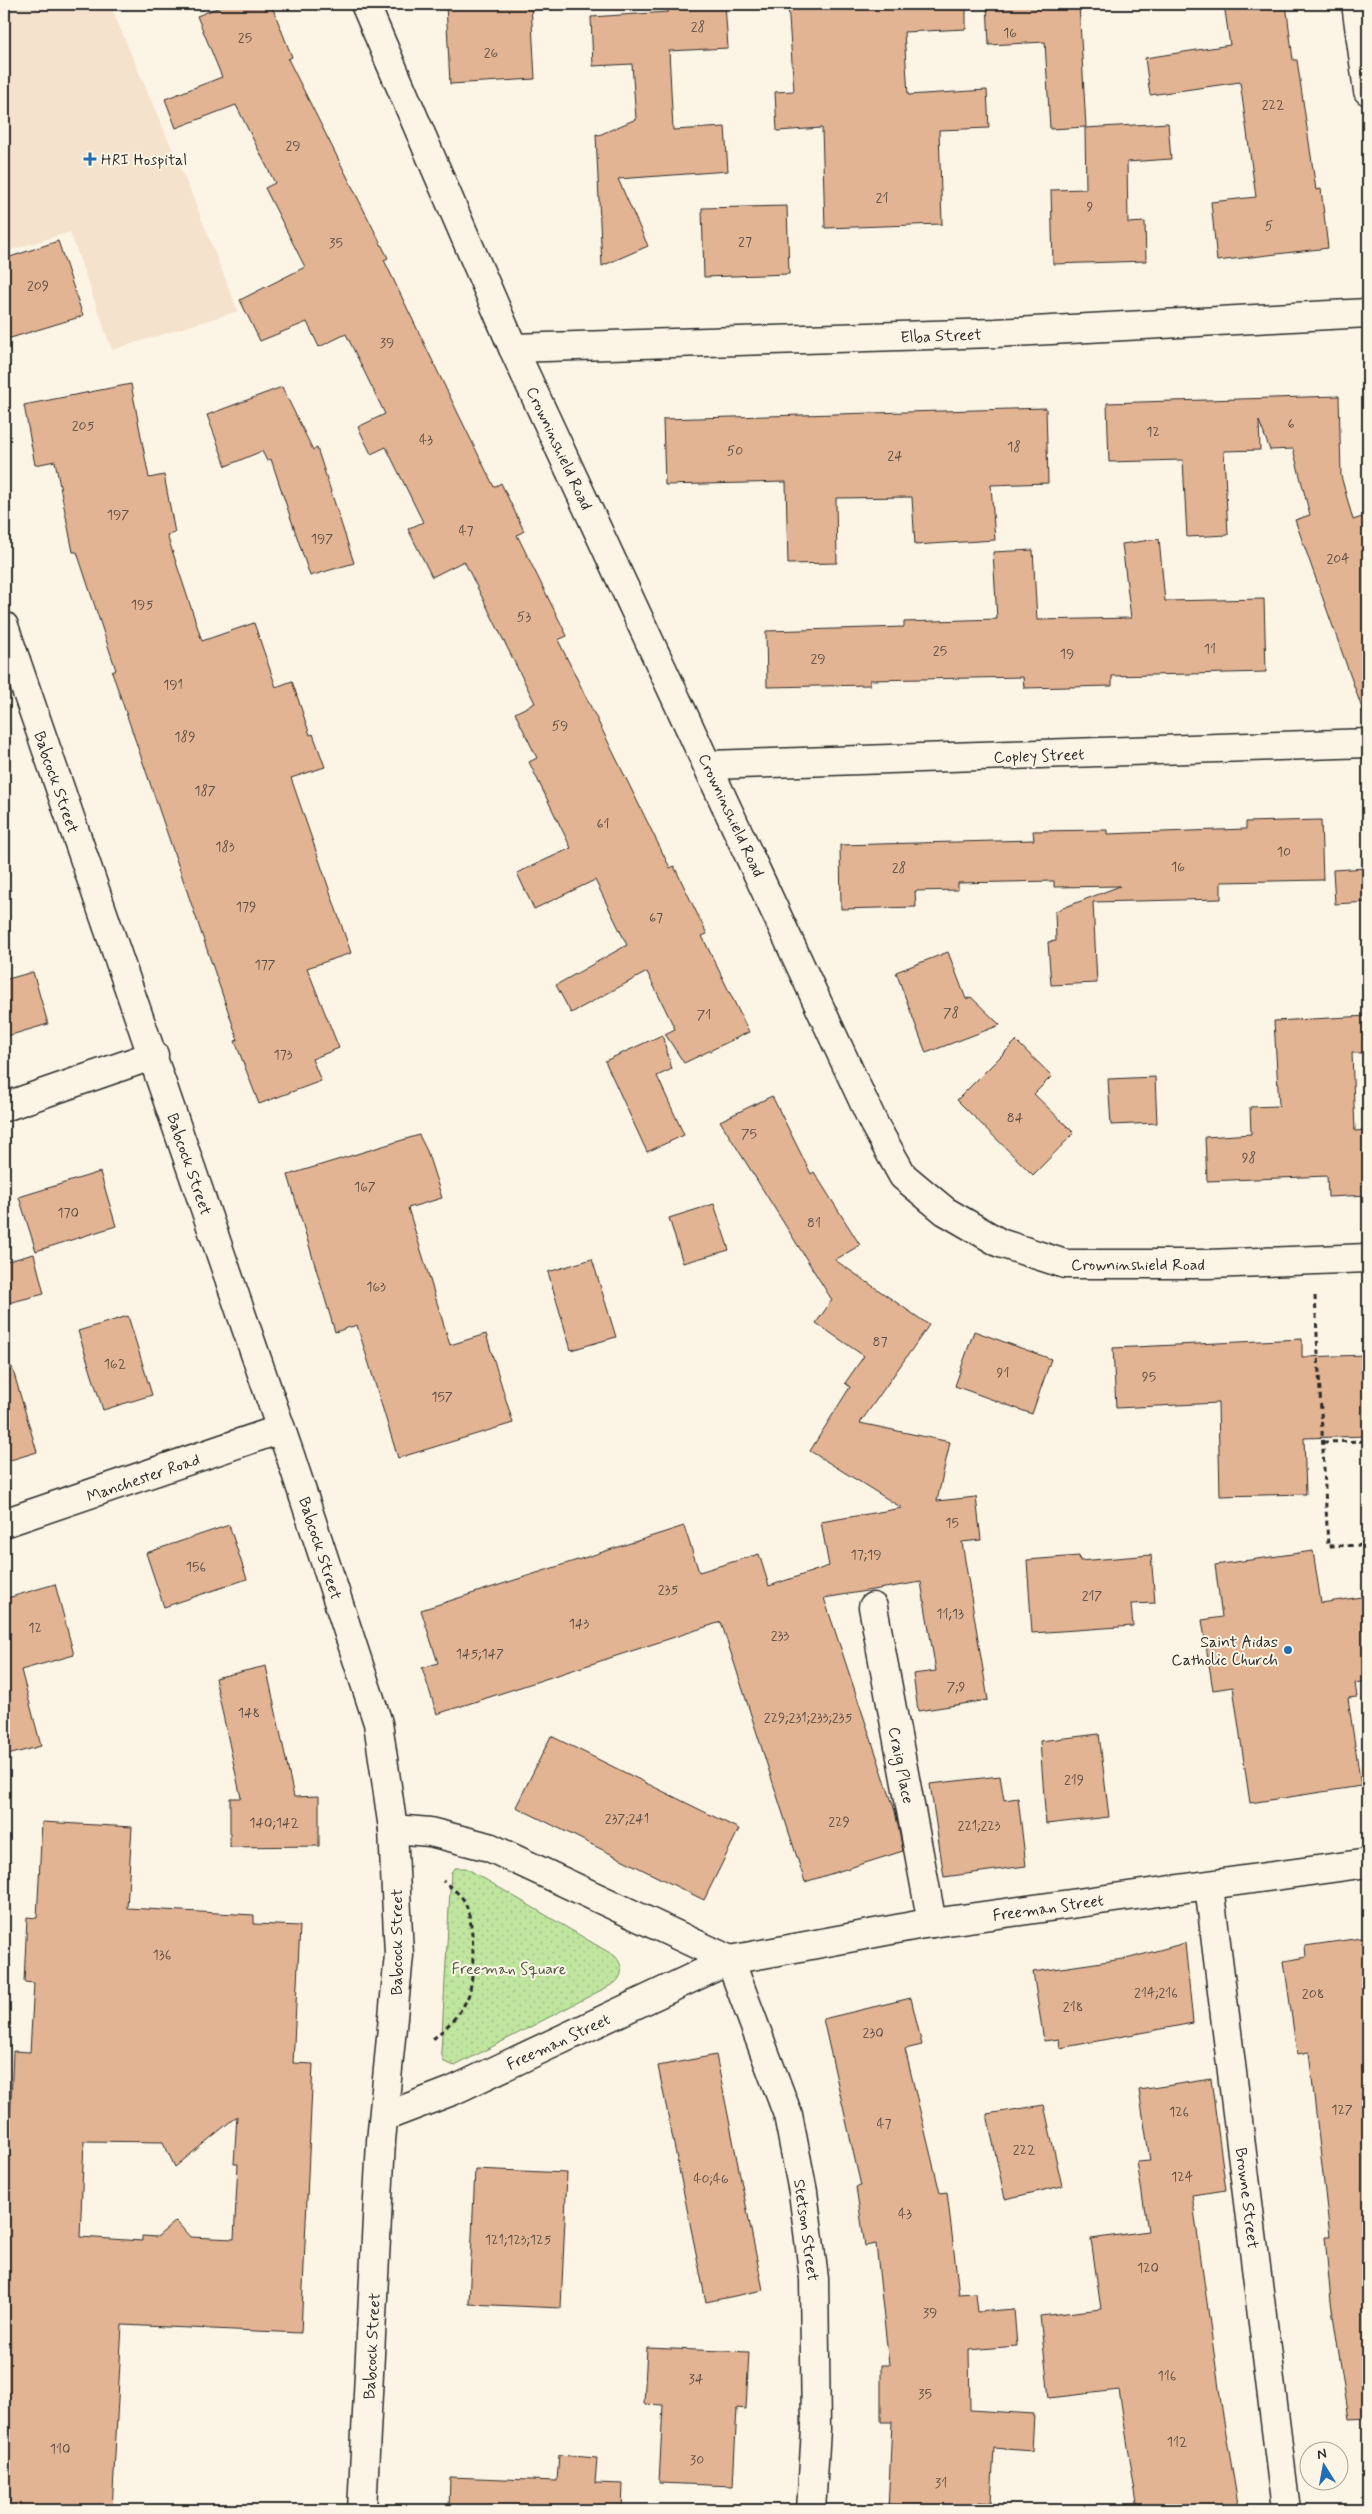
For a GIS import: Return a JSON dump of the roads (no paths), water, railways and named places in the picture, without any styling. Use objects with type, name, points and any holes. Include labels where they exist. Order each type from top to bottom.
[{"type":"street","name":"Crowninshield Road","points":[[366,4],[512,348],[709,765],[874,1124],[902,1176],[945,1211],[1000,1243],[1066,1264],[1208,1264],[1368,1258]]},
{"type":"street","points":[[1356,4],[1368,91]]},
{"type":"street","name":"Elba Street","points":[[512,348],[995,333],[1368,313]]},
{"type":"street","name":"Babcock Street","points":[[4,626],[15,696],[154,1055],[281,1429],[378,1723],[393,1829],[399,1955],[381,2141],[362,2510]]},
{"type":"street","name":"Copley Street","points":[[709,765],[1368,743]]},
{"type":"street","points":[[4,1107],[154,1055]]},
{"type":"street","name":"Manchester Road","points":[[4,1523],[281,1429]]},
{"type":"street","name":"Craig Place","points":[[873,1607],[932,1923]]},
{"type":"street","points":[[393,1829],[430,1832],[489,1847],[730,1960]]},
{"type":"street","name":"Freeman Street","points":[[384,2117],[452,2091],[730,1960],[932,1923],[1368,1863]]},
{"type":"street","name":"Browne Street","points":[[1209,1886],[1286,2510]]},
{"type":"street","name":"Stetson Street","points":[[730,1960],[788,2114],[803,2192],[814,2279],[816,2429],[811,2510]]},
{"type":"place","name":"HRI Hospital","points":[[90,159]]},
{"type":"place","name":"Saint Aidas Catholic Church","points":[[1288,1650]]},
{"type":"park label","name":"Freeman Square","points":[[509,1968]]}]
